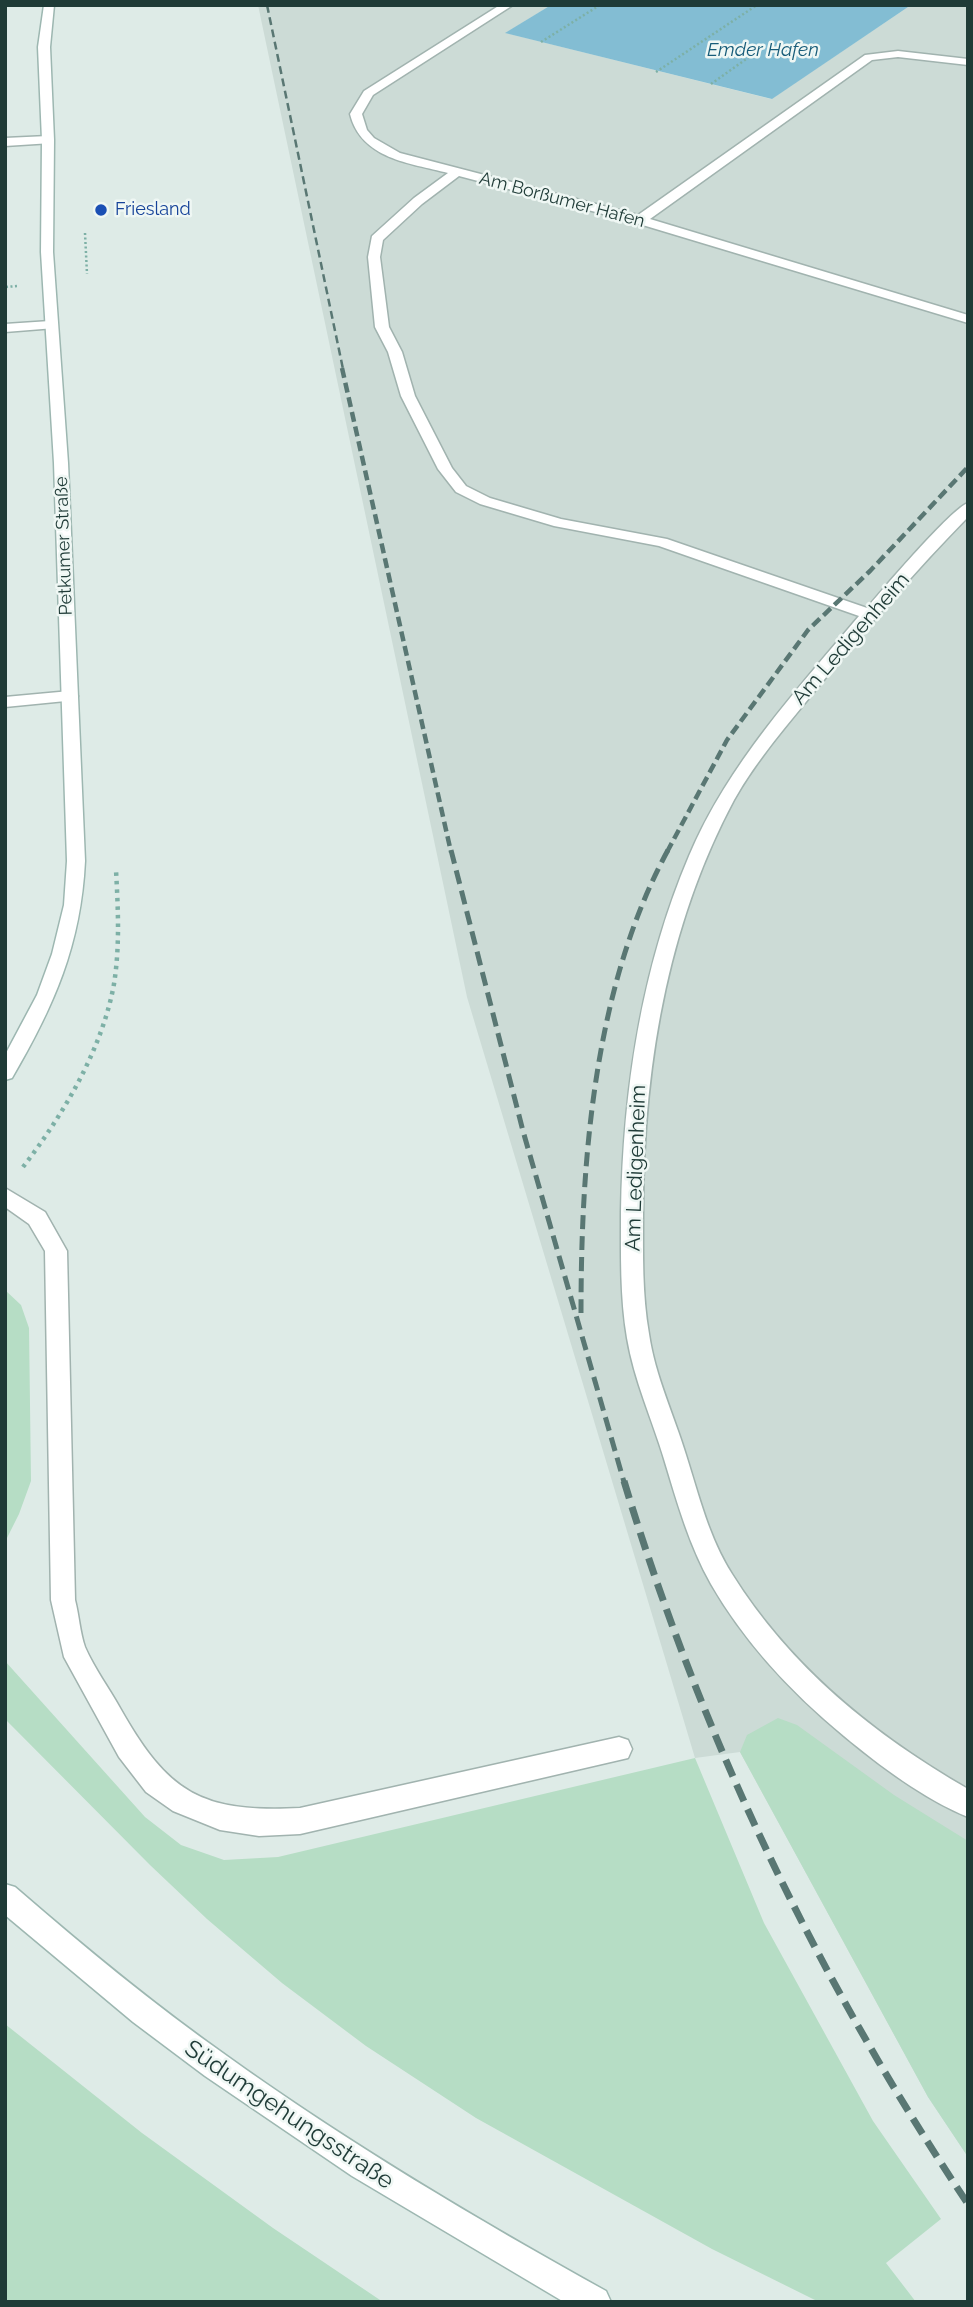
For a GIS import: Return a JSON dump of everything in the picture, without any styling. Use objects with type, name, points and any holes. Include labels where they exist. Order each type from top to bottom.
[{"type":"main road","name":"Petkumer Straße","points":[[5,1073],[25,1039],[54,977],[72,912],[76,861],[61,463],[47,252],[48,140],[44,47],[49,5]]},
{"type":"main road","name":"Am Borßumer Hafen","points":[[508,5],[368,93],[356,114],[368,142],[396,156],[640,220],[968,319]]},
{"type":"main road","points":[[640,220],[869,57],[898,54],[968,62]]},
{"type":"main road","points":[[5,142],[48,140]]},
{"type":"main road","points":[[456,173],[418,201],[377,239],[374,257],[382,327],[395,352],[408,396],[445,469],[461,489],[485,501],[559,523],[662,542],[869,614]]},
{"type":"main road","points":[[5,328],[50,325]]},
{"type":"main road","name":"Am Ledigenheim","points":[[968,508],[869,614],[767,738],[725,801],[687,881],[659,973],[639,1069],[631,1180],[633,1292],[640,1348],[706,1551],[721,1579],[777,1655],[816,1695],[867,1740],[925,1780],[968,1804]]},
{"type":"main road","points":[[5,702],[70,696]]},
{"type":"main road","points":[[5,1196],[37,1218],[56,1251],[63,1600],[73,1649],[128,1748],[155,1783],[182,1802],[220,1817],[259,1823],[300,1821],[619,1749]]},
{"type":"main road","name":"Südumgehungsstraße","points":[[5,1897],[169,2033],[319,2140],[503,2251],[595,2302]]},
{"type":"path","points":[[541,42],[600,5]]},
{"type":"path","points":[[656,72],[757,5]]},
{"type":"path","points":[[711,84],[759,50]]},
{"type":"shaded area","points":[[258,5],[551,5],[506,33],[771,99],[911,5],[968,5],[968,2157],[928,2097],[740,1752],[695,1758],[467,997]]},
{"type":"green space","points":[[5,1290],[21,1305],[29,1328],[31,1481],[5,1542]]},
{"type":"green space","points":[[5,1661],[145,1817],[181,1845],[224,1860],[278,1857],[695,1758],[764,1923],[873,2121],[941,2219],[886,2263],[916,2302],[819,2302],[712,2249],[476,2118],[366,2046],[282,1983],[207,1919],[5,1719]]},
{"type":"green space","points":[[778,1718],[797,1725],[894,1795],[968,1841],[968,2157],[928,2097],[740,1752],[747,1735]]},
{"type":"green space","points":[[5,2024],[142,2133],[273,2228],[383,2302],[5,2302]]},
{"type":"water","name":"Emder Hafen","points":[[551,5],[911,5],[772,99],[505,33]]},
{"type":"railway","points":[[267,5],[343,369]]},
{"type":"railway","points":[[342,368],[451,852]]},
{"type":"railway","points":[[667,851],[727,740],[808,630],[870,571],[968,467]]},
{"type":"railway","points":[[451,850],[523,1131],[624,1482]]},
{"type":"railway","points":[[581,1313],[584,1195],[589,1135],[608,1016],[623,958],[643,903],[667,851]]},
{"type":"railway","points":[[624,1481],[655,1577],[690,1671],[769,1855],[862,2033],[968,2204]]},
{"type":"place","name":"Friesland","points":[[101,210]]}]
